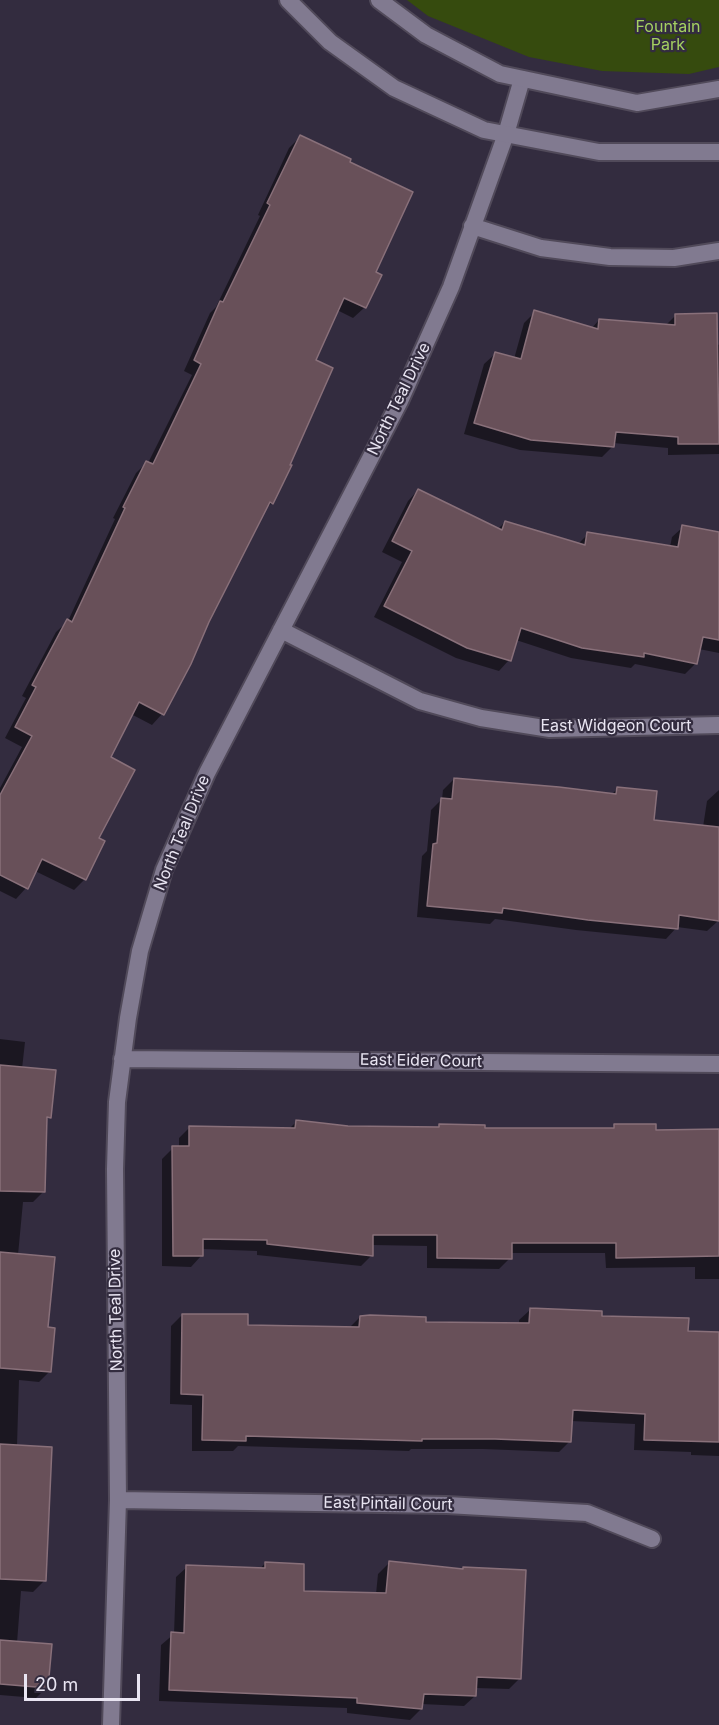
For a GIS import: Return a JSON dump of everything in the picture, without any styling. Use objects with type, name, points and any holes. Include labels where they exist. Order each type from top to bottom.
[{"type":"street","points":[[288,0],[330,42],[394,88],[483,130],[599,152],[719,152]]},
{"type":"street","points":[[379,0],[426,35],[500,74],[637,103],[719,89]]},
{"type":"street","name":"North Teal Drive","points":[[111,1725],[118,1500],[115,1168],[117,1102],[140,951],[164,870],[207,773],[400,401],[451,287],[506,134],[522,79]]},
{"type":"street","points":[[472,226],[541,248],[610,257],[674,258],[719,251]]},
{"type":"street","name":"East Widgeon Court","points":[[281,630],[420,701],[481,718],[550,729],[719,725]]},
{"type":"street","name":"East Eider Court","points":[[122,1059],[719,1064]]},
{"type":"street","name":"East Pintail Court","points":[[118,1500],[447,1504],[587,1512],[652,1539]]},
{"type":"green space","name":"Fountain Park","points":[[407,0],[719,0],[719,67],[689,74],[602,71],[529,57],[428,16]]},
{"type":"building","points":[[300,135],[413,192],[376,272],[382,275],[366,308],[344,298],[316,360],[333,368],[290,465],[292,465],[273,504],[270,502],[164,715],[139,702],[111,757],[135,770],[99,838],[105,841],[86,880],[42,859],[28,889],[0,875],[0,795],[32,736],[15,727],[36,687],[32,685],[67,619],[72,622],[146,461],[153,464],[201,364],[194,360],[220,301],[223,302],[270,205],[267,203]]},
{"type":"building","points":[[534,310],[598,329],[599,319],[675,325],[675,314],[717,313],[719,444],[678,444],[678,437],[616,432],[614,447],[531,440],[474,423],[495,352],[521,359]]},
{"type":"building","points":[[418,489],[502,530],[505,521],[585,545],[587,532],[678,547],[682,525],[719,532],[719,640],[703,637],[697,664],[644,653],[644,657],[582,648],[521,628],[511,661],[467,648],[384,606],[412,551],[392,541]]},
{"type":"building","points":[[454,778],[616,794],[617,787],[657,791],[654,820],[719,827],[719,921],[679,915],[678,929],[503,908],[502,913],[427,906],[433,844],[437,843],[441,798],[452,799]]},
{"type":"building","points":[[0,1065],[56,1070],[51,1118],[47,1117],[45,1192],[0,1191]]},
{"type":"building","points":[[296,1120],[348,1126],[439,1127],[439,1124],[485,1125],[485,1128],[614,1128],[614,1124],[656,1124],[656,1130],[719,1129],[719,1256],[616,1258],[616,1243],[512,1243],[512,1259],[437,1258],[437,1235],[373,1235],[373,1256],[267,1244],[267,1240],[203,1239],[203,1256],[173,1256],[172,1146],[189,1146],[189,1126],[295,1128]]},
{"type":"building","points":[[0,1252],[55,1257],[48,1327],[55,1328],[51,1372],[0,1368]]},
{"type":"building","points":[[530,1308],[602,1311],[602,1316],[689,1318],[688,1331],[719,1332],[719,1442],[644,1440],[645,1414],[573,1410],[571,1442],[246,1436],[246,1441],[202,1440],[203,1395],[181,1394],[182,1314],[248,1314],[248,1325],[359,1327],[360,1316],[370,1315],[426,1317],[426,1322],[529,1323]]},
{"type":"building","points":[[0,1444],[52,1447],[46,1581],[0,1579]]},
{"type":"building","points":[[389,1561],[463,1569],[463,1567],[526,1570],[521,1679],[477,1677],[476,1696],[424,1694],[422,1709],[357,1703],[357,1698],[169,1690],[171,1632],[184,1633],[186,1565],[265,1568],[265,1562],[304,1564],[304,1591],[386,1593]]},
{"type":"building","points":[[0,1640],[52,1644],[48,1688],[0,1684]]}]
